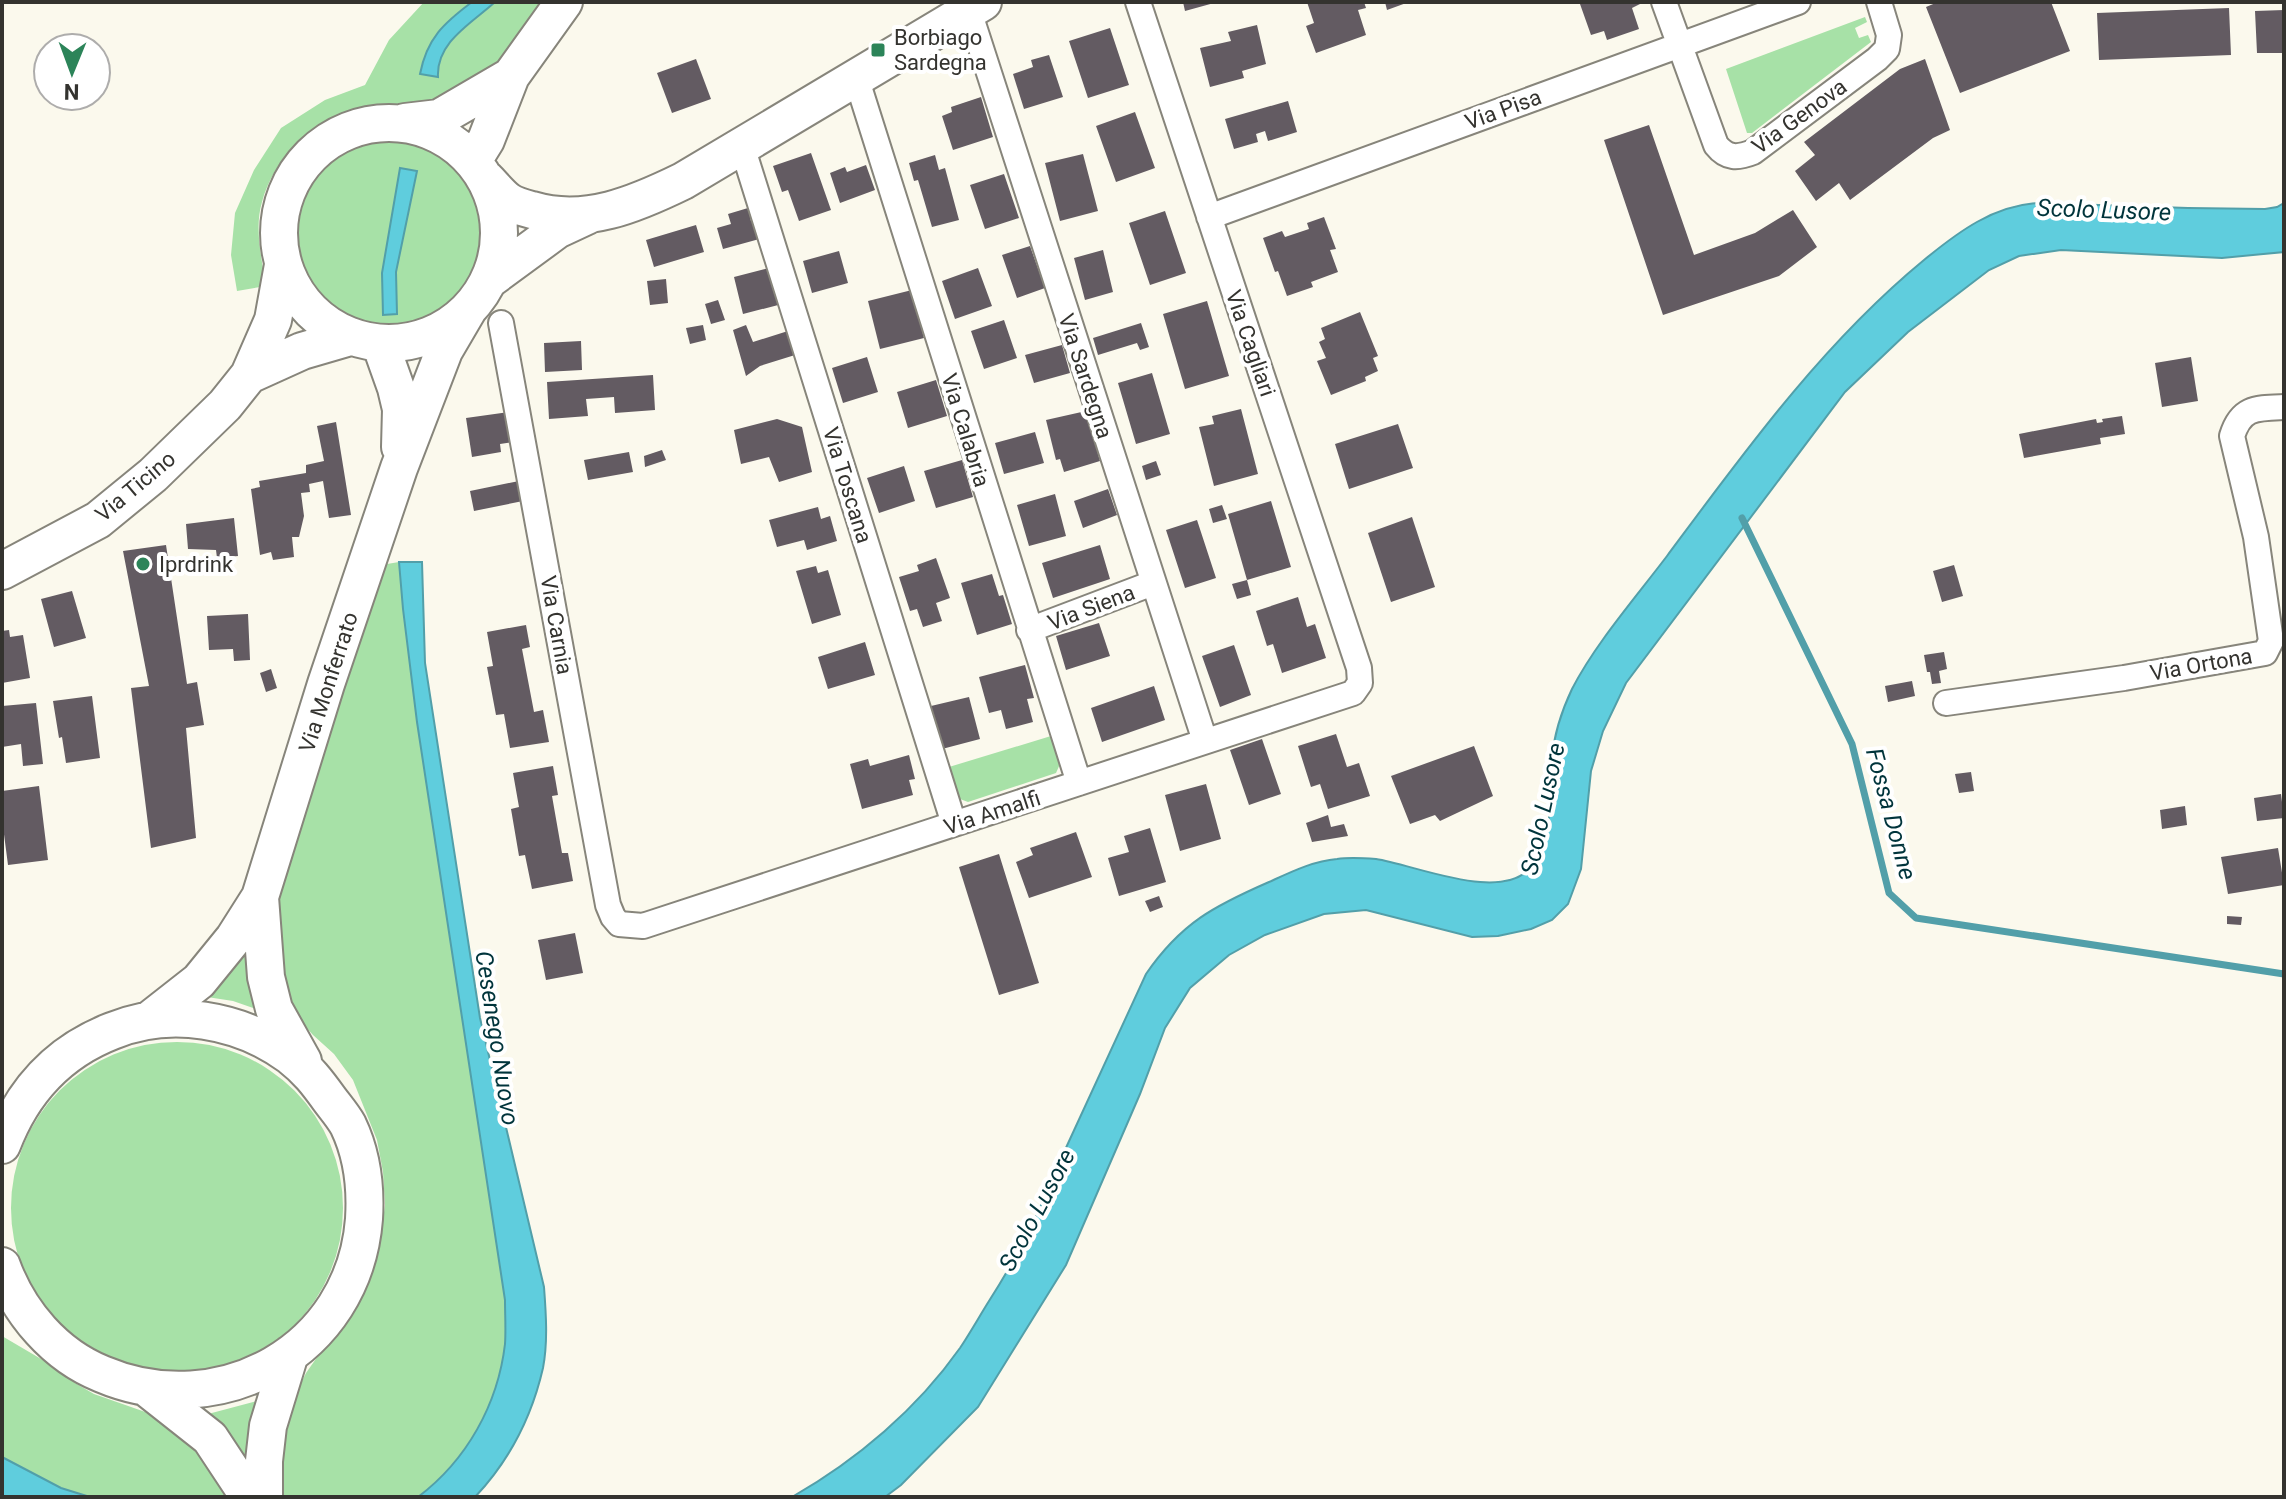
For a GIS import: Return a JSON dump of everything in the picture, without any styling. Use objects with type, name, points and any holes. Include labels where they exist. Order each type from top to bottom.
[{"type":"main road","points":[[511,76],[439,118],[365,125],[331,138],[303,162],[285,193],[278,229],[283,265],[297,295],[321,320],[365,340],[411,341],[439,331],[468,310],[489,280],[499,246],[497,211],[479,169],[486,140],[511,76],[564,2]]},
{"type":"main road","points":[[489,280],[557,230],[587,216],[652,196],[976,6]]},
{"type":"main road","points":[[401,123],[431,131],[458,146],[510,203],[564,217],[587,216]]},
{"type":"main road","name":"Via Ticino","points":[[2,571],[98,520],[203,427],[249,375],[273,320],[283,265]]},
{"type":"main road","name":"Via Monferrato","points":[[148,1021],[199,981],[234,938],[260,897],[326,684],[399,468],[444,351],[468,310]]},
{"type":"main road","name":"Via Ticino","points":[[249,375],[302,351],[365,340]]},
{"type":"main road","name":"Via Monferrato","points":[[365,340],[396,388],[401,409],[399,468]]},
{"type":"main road","name":"Via Monferrato","points":[[260,897],[266,977],[274,1009],[308,1070]]},
{"type":"main road","points":[[2,1145],[11,1121],[30,1091],[51,1068],[79,1046],[113,1030],[148,1021],[189,1018],[225,1024],[274,1044],[308,1070],[347,1124],[360,1158],[365,1195],[362,1242],[346,1288],[320,1327],[290,1354],[267,1369],[220,1387],[173,1391],[148,1389],[91,1370],[65,1353],[37,1327],[17,1300],[2,1266]]},
{"type":"main road","points":[[2,1320],[37,1327]]},
{"type":"main road","points":[[264,1497],[268,1426],[290,1354]]},
{"type":"main road","points":[[148,1389],[210,1438],[249,1497]]},
{"type":"street","name":"Via Cagliari","points":[[1138,2],[1352,644],[1360,683]]},
{"type":"street","points":[[1664,2],[1680,44]]},
{"type":"street","name":"Via Pisa","points":[[1209,217],[1798,2]]},
{"type":"street","name":"Via Genova","points":[[1680,44],[1716,145],[1730,156],[1741,157],[1753,152],[1887,49],[1889,35],[1879,2]]},
{"type":"street","name":"Via Sardegna","points":[[976,6],[1153,583],[1205,741]]},
{"type":"street","name":"Via Calabria","points":[[856,77],[1079,783]]},
{"type":"street","name":"Via Toscana","points":[[742,146],[954,824]]},
{"type":"street","name":"Via Carnia","points":[[501,323],[608,905],[619,924]]},
{"type":"street","name":"Via Ortona","points":[[1946,703],[2124,678],[2265,653],[2271,641],[2256,537],[2232,436],[2237,420],[2251,410],[2284,407]]},
{"type":"street","name":"Via Siena","points":[[1029,630],[1153,583]]},
{"type":"street","name":"Via Amalfi","points":[[619,924],[643,926],[1339,699],[1353,693],[1360,683]]},
{"type":"green space","points":[[424,2],[547,2],[497,66],[461,95],[435,104],[337,116],[322,123],[296,144],[275,172],[262,202],[260,244],[266,286],[237,291],[231,255],[235,213],[254,170],[281,128],[325,100],[365,85],[389,40]]},
{"type":"green space","points":[[1865,17],[1867,22],[1855,28],[1859,38],[1868,35],[1871,42],[1752,133],[1747,133],[1726,69]]},
{"type":"green space","points":[[388,135],[426,142],[459,164],[481,197],[488,235],[481,273],[459,306],[426,328],[388,335],[350,328],[317,306],[295,273],[288,235],[295,197],[317,164],[350,142]]},
{"type":"green space","points":[[399,562],[417,722],[505,1300],[505,1344],[495,1388],[477,1429],[451,1466],[418,1497],[282,1497],[276,1476],[286,1413],[306,1373],[358,1299],[373,1270],[385,1205],[377,1140],[353,1080],[334,1054],[296,1016],[286,992],[272,910],[369,589],[387,564]]},
{"type":"green space","points":[[1051,736],[1060,764],[1056,773],[968,802],[960,799],[949,767]]},
{"type":"green space","points":[[250,954],[256,1009],[207,997],[241,955]]},
{"type":"green space","points":[[177,1042],[209,1045],[241,1055],[269,1070],[294,1091],[315,1116],[330,1144],[340,1176],[343,1208],[340,1240],[330,1272],[315,1300],[294,1325],[269,1346],[241,1361],[209,1371],[177,1374],[145,1371],[113,1361],[85,1346],[60,1325],[39,1300],[24,1272],[14,1240],[11,1208],[14,1176],[24,1144],[39,1116],[60,1091],[85,1070],[113,1055],[145,1045]]},
{"type":"green space","points":[[2,1336],[94,1394],[151,1414],[197,1444],[236,1497],[90,1497],[61,1488],[2,1457]]},
{"type":"green space","points":[[257,1401],[263,1407],[244,1467],[208,1414]]},
{"type":"water","points":[[472,2],[495,2],[449,43],[439,65],[438,77],[420,74],[427,51],[438,32]]},
{"type":"water","points":[[400,168],[417,171],[396,272],[397,314],[383,315],[382,273]]},
{"type":"water","name":"Scolo Lusore","points":[[2039,203],[2265,209],[2284,203],[2284,252],[2222,258],[2061,250],[2019,256],[1989,270],[1908,332],[1845,392],[1626,683],[1603,731],[1591,771],[1581,869],[1568,904],[1552,920],[1531,929],[1498,936],[1472,937],[1366,910],[1324,914],[1265,935],[1229,955],[1190,988],[1165,1028],[1066,1265],[978,1407],[901,1485],[885,1497],[792,1497],[840,1467],[884,1432],[925,1392],[960,1348],[1032,1225],[1146,974],[1172,941],[1200,918],[1232,899],[1294,871],[1328,860],[1376,859],[1480,882],[1501,882],[1519,877],[1532,866],[1540,854],[1548,828],[1553,749],[1572,689],[1604,638],[1726,477],[1819,362],[1887,292],[1963,230],[2007,209]]},
{"type":"water","points":[[399,562],[422,562],[425,663],[480,1018],[544,1287],[546,1348],[538,1386],[526,1420],[509,1453],[475,1497],[418,1497],[451,1466],[487,1409],[505,1344],[505,1300],[417,722]]},
{"type":"water","points":[[2,1457],[61,1488],[90,1497],[2,1497]]},
{"type":"building","points":[[1183,2],[1214,2],[1214,3],[1185,11]]},
{"type":"building","points":[[1307,2],[1364,2],[1366,8],[1358,10],[1366,35],[1316,53],[1306,26],[1314,23]]},
{"type":"building","points":[[1385,2],[1409,2],[1387,10]]},
{"type":"building","points":[[1639,2],[1632,8],[1639,29],[1607,40],[1604,31],[1591,35],[1580,4]]},
{"type":"building","points":[[1938,2],[2051,2],[2070,51],[1960,93],[1926,7]]},
{"type":"building","points":[[2229,8],[2231,55],[2099,60],[2097,13]]},
{"type":"building","points":[[2284,10],[2284,53],[2257,53],[2255,11]]},
{"type":"building","points":[[1257,25],[1266,64],[1242,71],[1244,78],[1210,87],[1200,48],[1231,41],[1228,32]]},
{"type":"building","points":[[1110,28],[1129,85],[1088,98],[1069,41]]},
{"type":"building","points":[[1049,55],[1063,97],[1024,109],[1013,74],[1033,67],[1031,60]]},
{"type":"building","points":[[696,59],[711,99],[672,113],[657,73]]},
{"type":"building","points":[[1925,59],[1950,130],[1933,138],[1850,200],[1839,183],[1816,201],[1795,171],[1815,155],[1804,142],[1900,69]]},
{"type":"building","points":[[981,97],[993,137],[953,150],[942,116],[952,112],[951,107]]},
{"type":"building","points":[[1288,101],[1297,132],[1268,141],[1265,131],[1256,134],[1258,142],[1234,149],[1225,119]]},
{"type":"building","points":[[1135,112],[1155,168],[1116,182],[1096,126]]},
{"type":"building","points":[[1649,125],[1694,255],[1755,233],[1793,210],[1817,247],[1779,276],[1663,315],[1604,140]]},
{"type":"building","points":[[811,153],[831,210],[799,221],[788,190],[782,192],[773,166]]},
{"type":"building","points":[[1083,154],[1098,211],[1060,221],[1045,163]]},
{"type":"building","points":[[935,155],[939,170],[945,168],[959,220],[932,227],[918,180],[914,181],[909,163]]},
{"type":"building","points":[[866,165],[875,190],[840,203],[830,173],[845,167],[847,172]]},
{"type":"building","points":[[1004,174],[1019,218],[985,229],[970,185]]},
{"type":"building","points":[[748,208],[751,221],[758,220],[763,238],[723,249],[717,228],[731,224],[728,214]]},
{"type":"building","points":[[1165,211],[1186,273],[1150,285],[1129,223]]},
{"type":"building","points":[[1324,217],[1336,249],[1330,250],[1338,272],[1311,282],[1313,287],[1287,296],[1263,238],[1282,231],[1285,237],[1309,229],[1307,223]]},
{"type":"building","points":[[696,225],[704,252],[654,267],[646,240]]},
{"type":"building","points":[[1030,246],[1045,288],[1017,298],[1002,255]]},
{"type":"building","points":[[1103,250],[1113,292],[1085,300],[1074,258]]},
{"type":"building","points":[[839,251],[848,283],[812,293],[803,261]]},
{"type":"building","points":[[773,267],[782,304],[743,314],[734,277]]},
{"type":"building","points":[[978,268],[992,306],[955,319],[942,281]]},
{"type":"building","points":[[666,279],[668,303],[650,305],[647,281]]},
{"type":"building","points":[[912,290],[924,338],[880,349],[868,301]]},
{"type":"building","points":[[718,300],[725,320],[711,324],[705,304]]},
{"type":"building","points":[[1207,301],[1229,376],[1185,389],[1163,314]]},
{"type":"building","points":[[1360,312],[1378,356],[1373,358],[1378,371],[1365,377],[1366,381],[1331,395],[1317,361],[1326,358],[1319,342],[1325,339],[1321,328]]},
{"type":"building","points":[[1004,320],[1017,358],[984,369],[971,331]]},
{"type":"building","points":[[1141,323],[1149,347],[1140,350],[1137,343],[1098,355],[1093,338]]},
{"type":"building","points":[[703,325],[706,340],[690,344],[686,328]]},
{"type":"building","points":[[746,325],[753,342],[788,331],[795,355],[760,366],[746,376],[733,330]]},
{"type":"building","points":[[581,341],[582,370],[545,372],[544,343]]},
{"type":"building","points":[[1062,345],[1070,373],[1034,383],[1025,355]]},
{"type":"building","points":[[867,357],[878,392],[843,403],[832,368]]},
{"type":"building","points":[[2191,357],[2198,401],[2162,407],[2155,363]]},
{"type":"building","points":[[1152,373],[1170,434],[1136,444],[1118,383]]},
{"type":"building","points":[[653,375],[655,410],[615,413],[614,397],[586,399],[588,416],[549,419],[547,382]]},
{"type":"building","points":[[936,380],[947,416],[908,428],[897,392]]},
{"type":"building","points":[[1241,409],[1258,474],[1214,486],[1199,427],[1214,424],[1212,416]]},
{"type":"building","points":[[1086,411],[1100,461],[1064,472],[1060,459],[1056,460],[1046,420]]},
{"type":"building","points":[[509,412],[513,442],[500,444],[501,452],[472,457],[466,418]]},
{"type":"building","points":[[2122,416],[2125,434],[2100,438],[2101,444],[2024,458],[2019,434],[2096,419],[2097,423],[2103,422],[2102,419]]},
{"type":"building","points":[[777,419],[802,427],[812,472],[779,482],[769,457],[741,464],[734,430]]},
{"type":"building","points":[[336,422],[351,515],[329,518],[323,481],[309,484],[310,492],[301,493],[304,516],[299,537],[292,537],[294,557],[273,560],[271,552],[260,555],[251,489],[260,487],[259,481],[306,473],[306,465],[324,461],[317,426]]},
{"type":"building","points":[[1398,424],[1413,468],[1349,489],[1335,444]]},
{"type":"building","points":[[1035,432],[1044,463],[1004,474],[995,443]]},
{"type":"building","points":[[662,450],[666,460],[645,467],[644,456]]},
{"type":"building","points":[[629,452],[633,472],[588,480],[584,460]]},
{"type":"building","points":[[962,460],[973,497],[936,508],[924,471]]},
{"type":"building","points":[[1156,461],[1161,475],[1146,480],[1142,466]]},
{"type":"building","points":[[904,466],[915,501],[879,513],[867,478]]},
{"type":"building","points":[[519,481],[523,501],[474,511],[470,491]]},
{"type":"building","points":[[1108,489],[1117,515],[1083,528],[1074,501]]},
{"type":"building","points":[[1055,494],[1066,536],[1029,546],[1017,505]]},
{"type":"building","points":[[1271,501],[1291,567],[1247,580],[1228,514]]},
{"type":"building","points":[[1222,505],[1227,519],[1213,523],[1209,509]]},
{"type":"building","points":[[818,507],[821,519],[830,516],[837,541],[807,550],[804,540],[777,547],[769,520]]},
{"type":"building","points":[[1412,517],[1435,587],[1391,602],[1368,533]]},
{"type":"building","points":[[234,518],[238,556],[217,558],[216,550],[188,549],[186,524]]},
{"type":"building","points":[[1197,520],[1216,578],[1185,588],[1166,530]]},
{"type":"building","points":[[166,545],[187,684],[197,682],[204,725],[186,728],[196,838],[151,848],[131,688],[149,686],[123,551]]},
{"type":"building","points":[[1100,545],[1110,579],[1053,598],[1042,563]]},
{"type":"building","points":[[936,558],[950,598],[936,603],[942,621],[923,627],[917,609],[910,611],[899,577],[919,571],[917,565]]},
{"type":"building","points":[[1954,565],[1963,596],[1942,602],[1933,571]]},
{"type":"building","points":[[816,566],[818,573],[828,570],[841,615],[812,624],[796,571]]},
{"type":"building","points":[[992,574],[999,596],[1003,595],[1012,624],[977,635],[961,583]]},
{"type":"building","points":[[1247,580],[1251,595],[1237,599],[1232,584]]},
{"type":"building","points":[[72,591],[86,638],[54,647],[41,599]]},
{"type":"building","points":[[1298,597],[1307,627],[1315,624],[1326,658],[1282,673],[1273,644],[1267,646],[1256,611]]},
{"type":"building","points":[[248,614],[250,660],[234,661],[233,649],[209,650],[207,616]]},
{"type":"building","points":[[1099,623],[1110,656],[1066,670],[1056,636]]},
{"type":"building","points":[[526,625],[530,647],[522,649],[534,712],[543,710],[549,742],[510,748],[504,714],[496,715],[487,667],[493,666],[487,632]]},
{"type":"building","points":[[9,630],[10,637],[23,635],[30,678],[2,683],[2,631]]},
{"type":"building","points":[[865,642],[875,675],[828,689],[818,657]]},
{"type":"building","points":[[1234,645],[1251,695],[1220,707],[1202,656]]},
{"type":"building","points":[[1944,652],[1947,669],[1939,671],[1941,683],[1932,684],[1924,655]]},
{"type":"building","points":[[1025,665],[1034,698],[1027,699],[1033,722],[1006,729],[1001,710],[989,713],[979,677]]},
{"type":"building","points":[[271,669],[277,688],[266,692],[260,673]]},
{"type":"building","points":[[1912,681],[1915,696],[1888,702],[1885,686]]},
{"type":"building","points":[[1154,686],[1165,720],[1102,742],[1091,708]]},
{"type":"building","points":[[92,696],[100,758],[66,763],[53,701]]},
{"type":"building","points":[[969,697],[980,739],[942,749],[931,706]]},
{"type":"building","points":[[36,703],[43,764],[23,766],[21,744],[2,747],[2,706]]},
{"type":"building","points":[[1336,734],[1347,767],[1359,763],[1370,796],[1328,809],[1320,784],[1311,787],[1298,746]]},
{"type":"building","points":[[1262,739],[1281,794],[1249,805],[1230,750]]},
{"type":"building","points":[[1474,746],[1493,796],[1440,821],[1435,815],[1410,824],[1391,776]]},
{"type":"building","points":[[909,755],[915,779],[909,780],[913,795],[862,809],[850,764],[868,759],[870,766]]},
{"type":"building","points":[[553,766],[558,795],[552,796],[562,853],[568,853],[573,881],[532,889],[525,855],[519,856],[511,809],[519,807],[513,773]]},
{"type":"building","points":[[1971,772],[1974,791],[1959,793],[1955,774]]},
{"type":"building","points":[[1206,784],[1221,839],[1180,851],[1165,795]]},
{"type":"building","points":[[39,786],[48,860],[8,865],[2,791]]},
{"type":"building","points":[[2281,794],[2284,818],[2257,821],[2254,798]]},
{"type":"building","points":[[2185,806],[2187,825],[2162,829],[2160,810]]},
{"type":"building","points":[[1328,815],[1331,827],[1344,824],[1348,836],[1312,842],[1306,823]]},
{"type":"building","points":[[1150,828],[1166,882],[1119,896],[1108,858],[1129,852],[1124,836]]},
{"type":"building","points":[[1076,832],[1092,877],[1029,898],[1016,862],[1033,855],[1030,848]]},
{"type":"building","points":[[2278,848],[2284,885],[2228,894],[2221,857]]},
{"type":"building","points":[[999,854],[1039,983],[999,995],[959,867]]},
{"type":"building","points":[[1159,896],[1163,907],[1150,912],[1145,901]]},
{"type":"building","points":[[2227,916],[2242,917],[2241,925],[2227,924]]},
{"type":"building","points":[[575,933],[583,973],[546,980],[538,940]]},
{"type":"waterway","name":"Fossa Donne","points":[[1742,518],[1852,744],[1889,893],[1916,918],[2284,974]]},
{"type":"place","name":"Borbiago Sardegna","points":[[878,50]]},
{"type":"place","name":"Iprdrink","points":[[143,564]]},
{"type":"water label","name":"Cesenego Nuovo","points":[[497,1038]]}]
